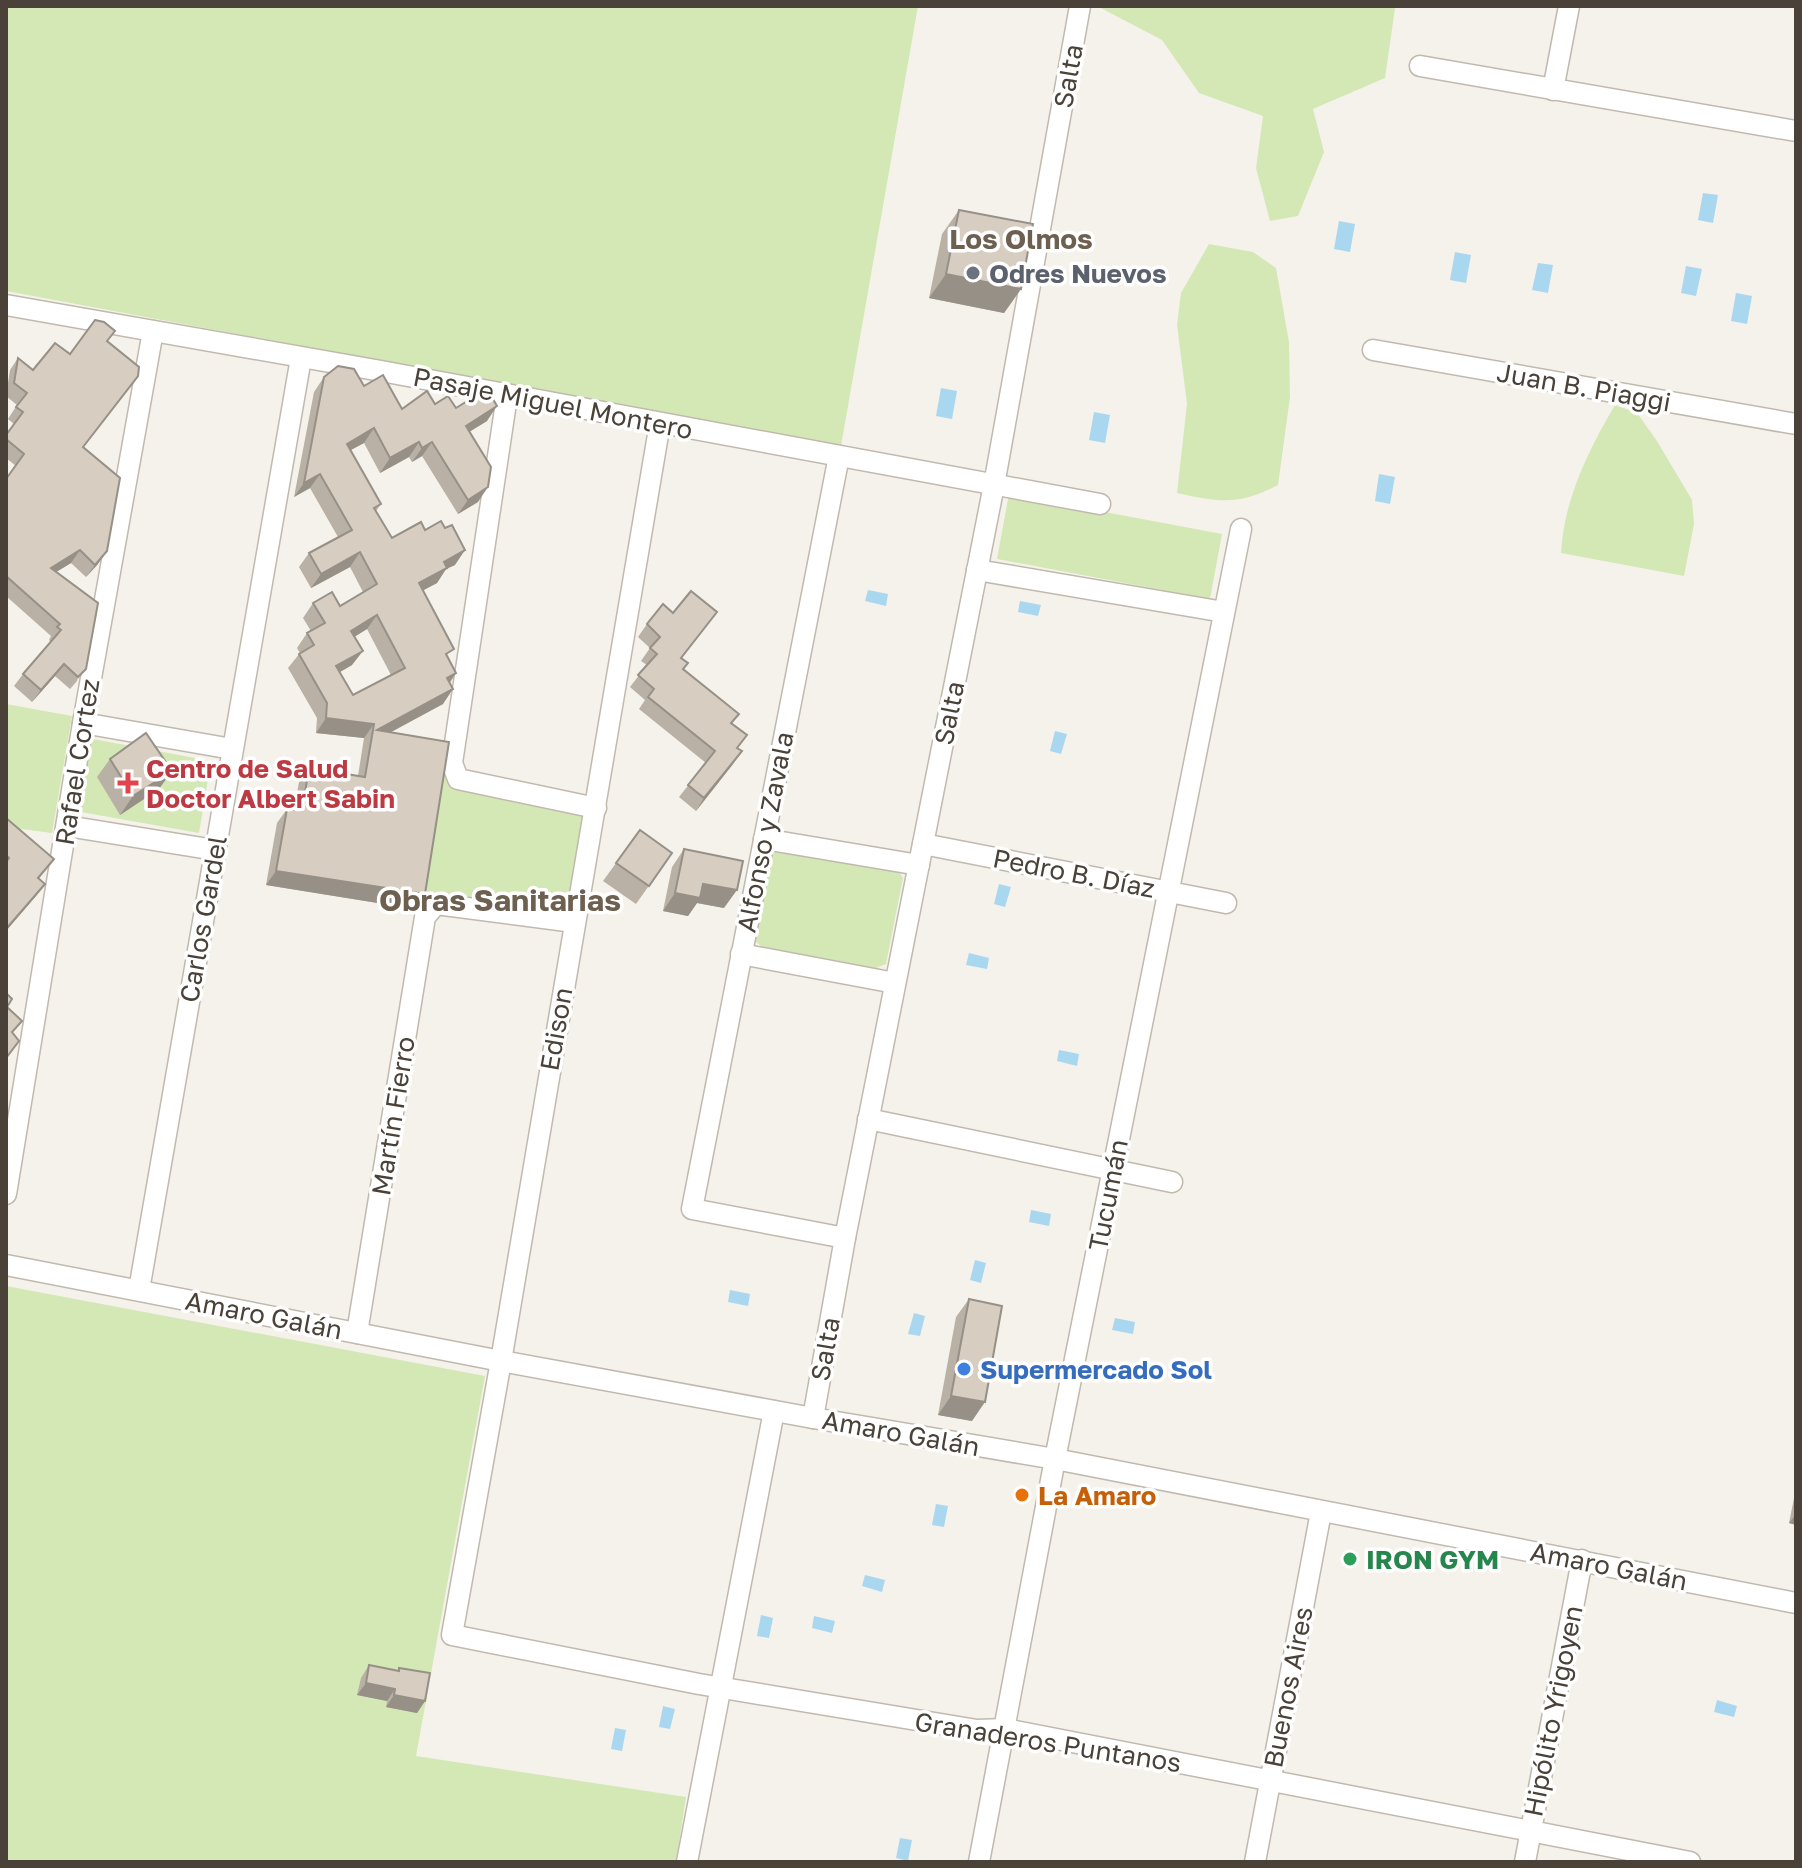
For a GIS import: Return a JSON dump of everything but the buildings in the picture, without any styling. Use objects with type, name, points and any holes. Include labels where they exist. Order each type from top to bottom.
[{"type":"street","name":"Salta","points":[[813,1418],[868,1119],[994,485],[1080,6]]},
{"type":"street","points":[[1553,90],[1569,6]]},
{"type":"street","points":[[1420,66],[1796,131]]},
{"type":"street","name":"Pasaje Miguel Montero","points":[[6,305],[1100,504]]},
{"type":"street","name":"Rafael Cortez","points":[[6,1194],[83,723],[153,331]]},
{"type":"street","name":"Juan B. Piaggi","points":[[1373,350],[1796,424]]},
{"type":"street","name":"Carlos Gardel","points":[[139,1290],[301,358]]},
{"type":"street","points":[[507,396],[452,763],[458,779],[596,808]]},
{"type":"street","name":"Edison","points":[[452,1635],[660,423]]},
{"type":"street","name":"Alfonso y Zavala","points":[[839,456],[692,1209],[845,1238]]},
{"type":"street","name":"Tucumán","points":[[979,1862],[1055,1459],[1241,529]]},
{"type":"street","points":[[977,570],[1224,612]]},
{"type":"street","points":[[83,723],[232,749]]},
{"type":"street","points":[[67,826],[215,850]]},
{"type":"street","points":[[764,839],[919,865]]},
{"type":"street","name":"Pedro B. Díaz","points":[[923,844],[1226,903]]},
{"type":"street","name":"Martín Fierro","points":[[357,1333],[425,917],[436,904],[574,922]]},
{"type":"street","points":[[741,954],[895,983]]},
{"type":"street","points":[[868,1119],[1172,1182]]},
{"type":"street","name":"Amaro Galán","points":[[6,1265],[501,1361],[1055,1459],[1796,1603]]},
{"type":"street","points":[[687,1862],[774,1411]]},
{"type":"street","name":"Buenos Aires","points":[[1255,1862],[1321,1512]]},
{"type":"street","name":"Hipólito Yrigoyen","points":[[1525,1862],[1582,1560]]},
{"type":"street","name":"Granaderos Puntanos","points":[[452,1635],[720,1687],[977,1730],[1005,1729],[1690,1862]]},
{"type":"green space","points":[[6,6],[918,6],[841,446],[6,291]]},
{"type":"green space","points":[[1097,6],[1395,8],[1385,78],[1313,109],[1324,152],[1298,216],[1270,221],[1256,168],[1263,116],[1199,93],[1162,40]]},
{"type":"green space","points":[[1209,244],[1253,252],[1276,268],[1289,342],[1290,397],[1278,485],[1240,499],[1177,493],[1187,404],[1177,325],[1181,293]]},
{"type":"green space","points":[[1615,405],[1637,413],[1692,500],[1694,524],[1684,576],[1561,553],[1572,495]]},
{"type":"green space","points":[[1009,494],[1222,534],[1210,599],[997,559]]},
{"type":"green space","points":[[6,704],[72,716],[52,833],[6,827]]},
{"type":"green space","points":[[88,738],[211,761],[199,833],[75,811]]},
{"type":"green space","points":[[439,756],[453,788],[579,812],[585,820],[569,904],[560,913],[434,895],[415,909]]},
{"type":"green space","points":[[780,846],[896,867],[903,878],[886,964],[876,968],[762,947],[753,939],[766,856]]},
{"type":"green space","points":[[6,1286],[485,1376],[416,1756],[686,1797],[676,1862],[6,1862]]},
{"type":"water","points":[[1703,193],[1718,195],[1713,223],[1698,220]]},
{"type":"water","points":[[1339,221],[1355,224],[1350,252],[1334,249]]},
{"type":"water","points":[[1455,252],[1471,255],[1466,283],[1450,280]]},
{"type":"water","points":[[1538,263],[1553,265],[1548,293],[1532,290]]},
{"type":"water","points":[[1686,266],[1702,269],[1696,296],[1681,293]]},
{"type":"water","points":[[1736,293],[1752,296],[1747,324],[1731,321]]},
{"type":"water","points":[[941,388],[957,391],[952,419],[936,416]]},
{"type":"water","points":[[1094,412],[1110,415],[1105,443],[1089,440]]},
{"type":"water","points":[[1379,474],[1395,477],[1390,504],[1375,501]]},
{"type":"water","points":[[868,590],[888,594],[886,606],[865,601]]},
{"type":"water","points":[[1020,601],[1041,605],[1038,616],[1018,612]]},
{"type":"water","points":[[1055,731],[1067,734],[1061,754],[1050,751]]},
{"type":"water","points":[[999,884],[1011,887],[1005,907],[994,904]]},
{"type":"water","points":[[969,953],[989,958],[987,969],[966,965]]},
{"type":"water","points":[[1059,1050],[1079,1054],[1077,1066],[1057,1061]]},
{"type":"water","points":[[1031,1210],[1051,1214],[1049,1226],[1029,1222]]},
{"type":"water","points":[[975,1260],[986,1263],[981,1283],[970,1280]]},
{"type":"water","points":[[730,1290],[750,1294],[748,1306],[728,1302]]},
{"type":"water","points":[[914,1313],[925,1316],[920,1336],[908,1334]]},
{"type":"water","points":[[1115,1318],[1135,1322],[1133,1334],[1112,1330]]},
{"type":"water","points":[[936,1504],[948,1506],[944,1527],[932,1525]]},
{"type":"water","points":[[865,1575],[885,1580],[882,1592],[862,1586]]},
{"type":"water","points":[[761,1615],[773,1618],[769,1638],[757,1636]]},
{"type":"water","points":[[814,1616],[835,1621],[832,1633],[812,1628]]},
{"type":"water","points":[[1717,1700],[1737,1706],[1734,1717],[1714,1712]]},
{"type":"water","points":[[663,1706],[675,1709],[670,1729],[659,1727]]},
{"type":"water","points":[[615,1728],[626,1730],[622,1751],[611,1749]]},
{"type":"water","points":[[900,1838],[912,1840],[908,1861],[896,1858]]},
{"type":"place","name":"Odres Nuevos","points":[[973,273]]},
{"type":"place","name":"Centro de Salud Doctor Albert Sabin","points":[[128,783]]},
{"type":"place","name":"Supermercado Sol","points":[[964,1369]]},
{"type":"place","name":"La Amaro","points":[[1022,1495]]},
{"type":"place","name":"IRON GYM","points":[[1350,1559]]},
{"type":"district","name":"Los Olmos","points":[[1021,238]]},
{"type":"district","name":"Obras Sanitarias","points":[[500,900]]}]
